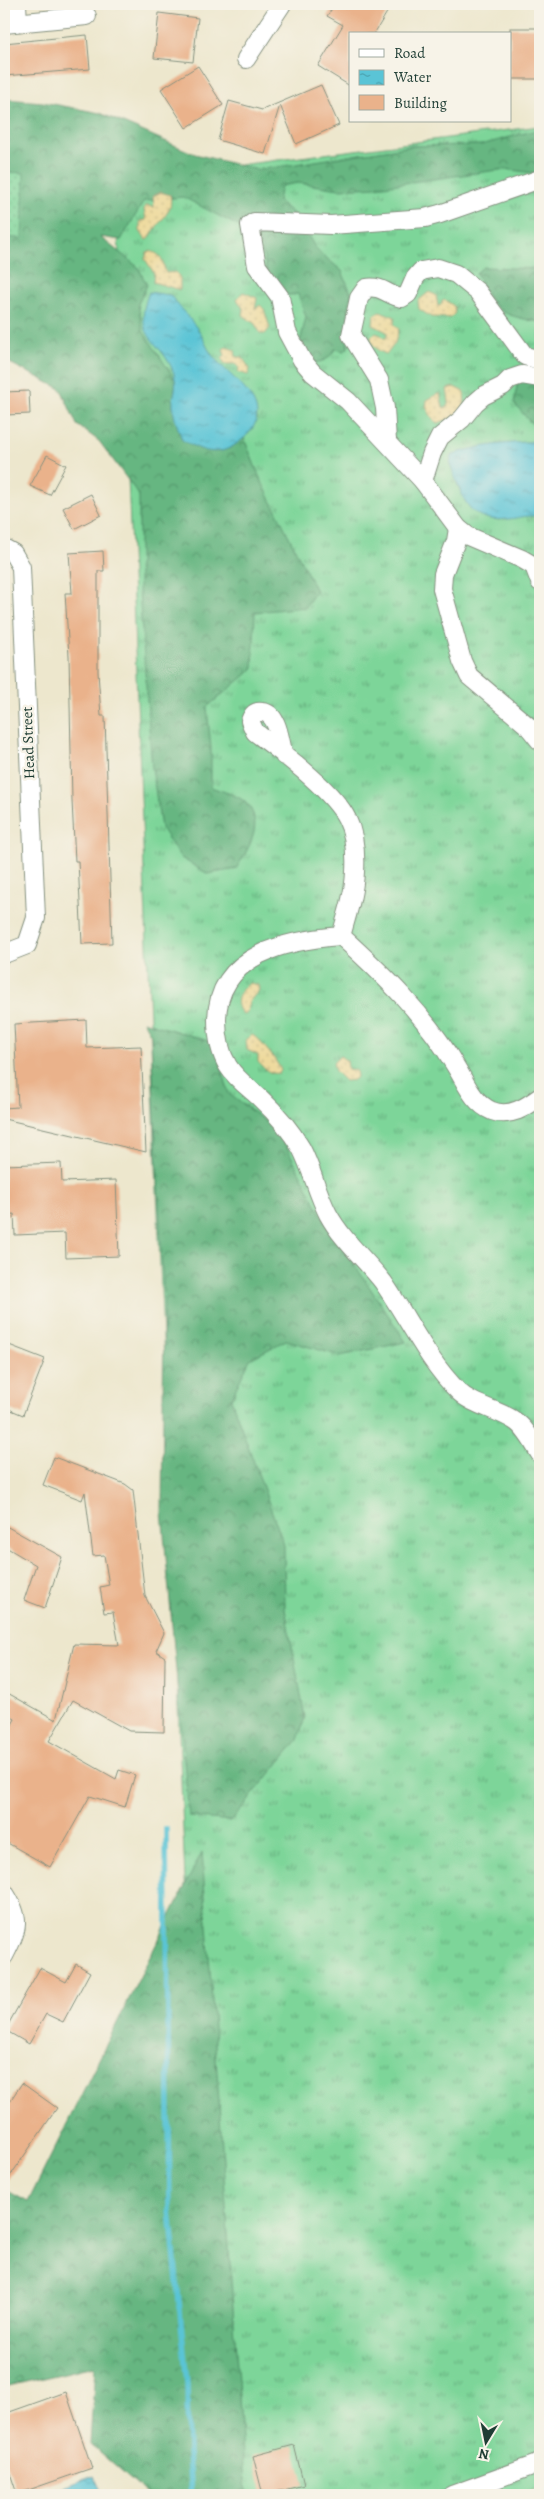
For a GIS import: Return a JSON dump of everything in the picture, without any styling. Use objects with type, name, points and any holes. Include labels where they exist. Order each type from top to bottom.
[{"type":"street","points":[[17,4],[11,23],[87,16]]},
{"type":"street","points":[[246,59],[282,4]]},
{"type":"street","points":[[540,179],[425,218],[332,225],[254,222],[250,225],[257,266],[280,297],[292,345],[312,373],[348,401],[387,441],[423,481],[458,528],[468,536],[534,566],[540,582]]},
{"type":"street","points":[[387,441],[385,408],[378,380],[351,335],[359,298],[366,288],[377,286],[395,297],[402,298],[408,294],[420,271],[429,268],[447,270],[465,279],[478,292],[525,356],[540,360]]},
{"type":"street","points":[[423,481],[432,453],[440,437],[462,419],[475,403],[503,386],[510,378],[522,375],[540,378]]},
{"type":"street","points":[[458,528],[456,541],[443,574],[442,589],[462,661],[469,676],[527,725],[540,741]]},
{"type":"street","name":"Head Street","points":[[4,548],[13,553],[21,567],[36,918],[27,945],[4,954]]},
{"type":"street","points":[[284,756],[332,798],[347,819],[355,858],[352,898],[348,911],[334,936]]},
{"type":"street","points":[[540,1097],[516,1111],[508,1113],[500,1113],[483,1106],[475,1099],[436,1035],[418,1013],[334,936],[302,939],[254,958],[233,974],[220,995],[218,1031],[225,1060],[236,1076],[287,1126],[309,1164],[328,1213],[336,1227],[382,1281],[417,1336],[455,1387],[466,1397],[515,1421],[540,1454]]},
{"type":"street","points":[[4,1892],[13,1906],[18,1923],[4,1956]]},
{"type":"street","points":[[452,2495],[540,2463]]},
{"type":"green space","points":[[4,99],[43,102],[100,113],[195,154],[258,170],[411,146],[481,145],[540,129],[540,174],[505,169],[376,187],[340,189],[298,183],[281,186],[278,201],[295,215],[317,250],[342,271],[351,293],[346,332],[348,348],[344,351],[335,349],[330,356],[317,362],[309,363],[300,342],[306,317],[298,294],[286,295],[268,276],[259,237],[183,197],[144,201],[121,240],[100,237],[138,267],[147,285],[138,304],[143,331],[176,381],[173,406],[230,448],[244,438],[259,476],[316,591],[305,607],[255,612],[253,669],[207,707],[211,748],[211,787],[244,801],[251,809],[254,818],[255,826],[250,844],[236,869],[208,874],[181,858],[161,828],[152,768],[139,589],[139,495],[99,441],[77,425],[61,389],[4,360],[4,200],[24,189],[4,182]]},
{"type":"green space","points":[[540,126],[540,2488],[515,2495],[210,2495],[116,181]]},
{"type":"green space","points":[[4,172],[24,173],[22,239],[4,236]]},
{"type":"green space","points":[[483,267],[540,269],[540,322],[516,317],[499,309],[488,296],[476,273]]},
{"type":"green space","points":[[518,380],[540,385],[540,427],[531,423],[514,403]]},
{"type":"green space","points":[[143,1021],[215,1043],[229,1094],[279,1132],[321,1214],[406,1342],[340,1356],[286,1340],[250,1359],[231,1399],[284,1545],[285,1609],[305,1717],[298,1740],[231,1821],[189,1817],[162,1512],[164,1306],[151,1035]]},
{"type":"green space","points":[[202,1852],[245,2484],[249,2495],[148,2495],[90,2444],[95,2366],[4,2387],[4,2189],[28,2202]]},
{"type":"sand","points":[[161,192],[170,195],[170,207],[150,238],[146,240],[140,231],[140,221],[146,220],[144,209],[147,205],[154,208],[153,196]]},
{"type":"sand","points":[[150,251],[161,257],[166,273],[176,272],[180,278],[180,290],[153,282],[154,273],[145,259],[147,252]]},
{"type":"sand","points":[[243,292],[257,298],[255,309],[260,305],[264,309],[270,328],[265,334],[261,334],[255,324],[243,315],[244,310],[237,299]]},
{"type":"sand","points":[[429,292],[436,295],[438,306],[445,300],[454,306],[455,313],[450,318],[431,317],[419,309],[418,301]]},
{"type":"sand","points":[[380,311],[395,317],[394,324],[399,329],[395,343],[387,354],[376,348],[371,340],[375,333],[385,339],[387,336],[387,332],[373,325],[374,316]]},
{"type":"sand","points":[[226,347],[235,350],[236,357],[242,357],[250,369],[248,375],[238,372],[239,367],[235,364],[225,364],[222,359],[225,356],[223,349]]},
{"type":"sand","points":[[454,387],[464,392],[465,404],[458,416],[438,423],[434,421],[426,407],[427,400],[440,393],[443,407],[446,408],[449,402],[447,389]]},
{"type":"sand","points":[[250,983],[258,985],[259,990],[249,1002],[247,1012],[243,1014],[237,1001],[240,993]]},
{"type":"sand","points":[[252,1035],[259,1040],[273,1057],[280,1068],[281,1071],[279,1073],[272,1073],[267,1070],[258,1062],[258,1055],[247,1050],[246,1040]]},
{"type":"sand","points":[[340,1056],[347,1061],[348,1069],[356,1071],[357,1077],[354,1080],[345,1081],[335,1071],[333,1063]]},
{"type":"water","points":[[149,292],[170,295],[197,328],[212,355],[251,398],[256,409],[256,420],[250,432],[228,449],[214,452],[208,451],[182,440],[173,410],[175,379],[171,366],[152,340],[144,321],[144,309]]},
{"type":"water","points":[[540,441],[540,517],[528,516],[495,519],[475,513],[463,498],[450,465],[451,456],[471,449],[507,443]]},
{"type":"water","points":[[94,2476],[103,2495],[41,2495]]},
{"type":"building","points":[[335,4],[392,4],[375,32],[349,32],[349,85],[318,66],[343,25],[327,16]]},
{"type":"building","points":[[159,13],[198,18],[193,62],[154,58]]},
{"type":"building","points":[[510,28],[540,28],[540,79],[512,79],[512,32],[510,32]]},
{"type":"building","points":[[87,35],[90,69],[4,76],[4,43]]},
{"type":"building","points":[[198,66],[223,105],[186,128],[161,89]]},
{"type":"building","points":[[321,85],[339,125],[296,144],[280,105],[265,154],[218,140],[229,101],[262,110]]},
{"type":"building","points":[[29,391],[30,414],[4,415],[4,392]]},
{"type":"building","points":[[47,455],[66,465],[50,495],[30,486]]},
{"type":"building","points":[[91,494],[101,515],[74,529],[63,508]]},
{"type":"building","points":[[103,551],[104,571],[98,571],[98,672],[101,716],[105,716],[112,943],[82,944],[78,861],[75,861],[72,801],[69,656],[65,593],[72,593],[69,553]]},
{"type":"building","points":[[86,1020],[87,1048],[141,1046],[146,1152],[4,1119],[4,1108],[18,1107],[14,1024]]},
{"type":"building","points":[[61,1163],[62,1182],[116,1180],[119,1256],[66,1258],[65,1233],[15,1235],[14,1214],[4,1215],[4,1165]]},
{"type":"building","points":[[4,1343],[45,1359],[23,1415],[4,1407]]},
{"type":"building","points":[[54,1457],[125,1484],[133,1490],[145,1596],[164,1633],[156,1651],[165,1657],[164,1732],[129,1731],[73,1700],[49,1741],[116,1779],[119,1770],[135,1775],[125,1807],[90,1796],[50,1867],[4,1841],[4,1739],[15,1719],[4,1712],[4,1691],[56,1720],[74,1644],[119,1645],[113,1612],[104,1613],[100,1587],[109,1585],[104,1555],[93,1556],[85,1492],[82,1500],[43,1485]]},
{"type":"building","points":[[4,1525],[62,1557],[45,1608],[24,1600],[36,1565],[4,1546]]},
{"type":"building","points":[[76,1964],[90,1972],[63,2022],[46,2014],[29,2044],[5,2030],[40,1968],[66,1982]]},
{"type":"building","points":[[22,2083],[57,2108],[4,2185],[4,2110]]},
{"type":"building","points":[[66,2392],[92,2468],[17,2494],[4,2455],[4,2414]]},
{"type":"building","points":[[294,2445],[304,2485],[263,2495],[253,2456]]},
{"type":"waterway","points":[[166,1829],[170,2210],[187,2383],[191,2495]]}]
